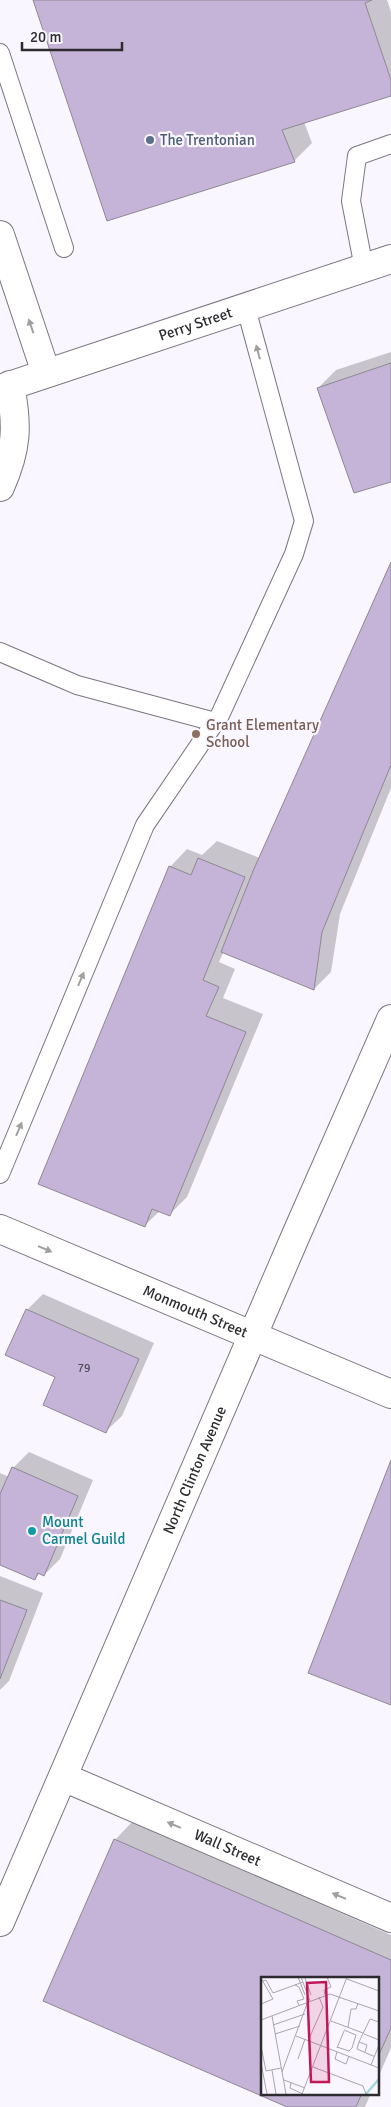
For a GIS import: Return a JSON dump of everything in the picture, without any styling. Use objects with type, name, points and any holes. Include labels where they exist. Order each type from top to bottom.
[{"type":"street","points":[[0,235],[46,373]]},
{"type":"street","name":"Perry Street","points":[[5,387],[391,258]]},
{"type":"street","points":[[0,488],[9,467],[16,433],[15,409],[5,387]]},
{"type":"street","name":"North Clinton Avenue","points":[[0,1922],[391,1019]]},
{"type":"street","name":"Monmouth Street","points":[[0,1230],[391,1394]]},
{"type":"street","name":"Wall Street","points":[[62,1778],[391,1918]]},
{"type":"lane","points":[[0,52],[64,248]]},
{"type":"lane","points":[[364,268],[351,202],[357,156],[391,144]]},
{"type":"lane","points":[[0,1174],[145,825],[215,722],[294,554],[304,522],[246,308]]},
{"type":"lane","points":[[0,652],[77,685],[215,722]]},
{"type":"building","points":[[33,0],[372,0],[365,3],[391,80],[391,96],[282,130],[295,162],[107,221]]},
{"type":"building","points":[[391,363],[391,482],[354,493],[317,388]]},
{"type":"building","points":[[391,562],[391,765],[322,932],[314,990],[221,952],[253,871]]},
{"type":"building","points":[[198,858],[245,877],[203,980],[219,987],[206,1016],[246,1032],[170,1216],[152,1209],[145,1227],[38,1184],[169,866],[191,875]]},
{"type":"building","points":[[26,1309],[139,1359],[106,1433],[43,1405],[55,1377],[5,1355]]},
{"type":"building","points":[[391,1460],[391,1705],[308,1673]]},
{"type":"building","name":"Mount Carmel Guild","points":[[12,1467],[78,1496],[44,1576],[38,1573],[35,1580],[0,1565],[0,1494]]},
{"type":"building","points":[[0,1600],[27,1610],[0,1679]]},
{"type":"building","points":[[114,1839],[391,1960],[391,2028],[378,2057],[378,1977],[261,1977],[261,2094],[362,2094],[356,2107],[287,2107],[43,2001]]},
{"type":"place","name":"The Trentonian","points":[[150,140]]},
{"type":"place","name":"Grant Elementary School","points":[[196,734]]},
{"type":"place","name":"Mount Carmel Guild","points":[[32,1531]]}]
